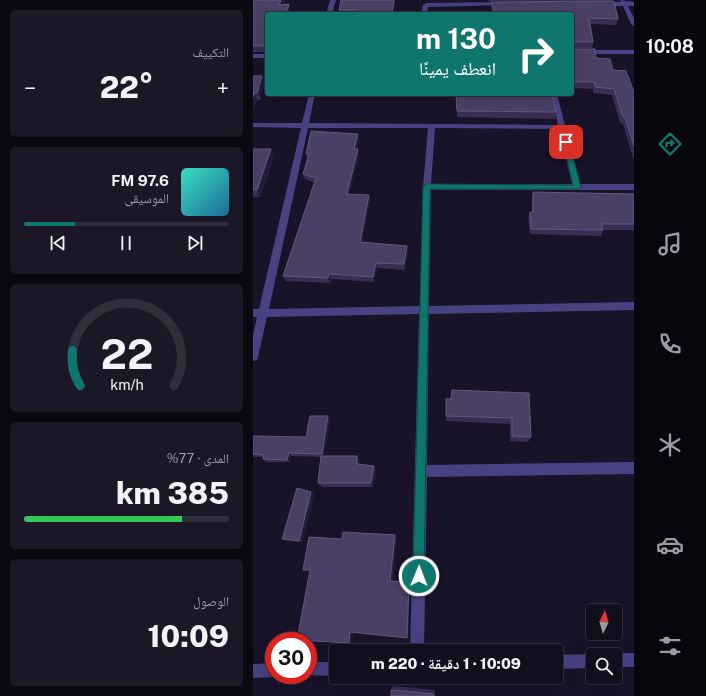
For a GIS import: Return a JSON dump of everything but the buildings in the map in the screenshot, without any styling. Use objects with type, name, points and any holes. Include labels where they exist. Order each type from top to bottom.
[{"type":"street","points":[[330,12],[333,0]]},
{"type":"street","points":[[593,4],[624,2],[634,4]]},
{"type":"street","points":[[624,2],[634,24]]},
{"type":"street","points":[[425,3],[507,4]]},
{"type":"street","points":[[574,52],[634,52]]},
{"type":"street","points":[[253,56],[265,56]]},
{"type":"street","points":[[253,357],[258,313],[312,96]]},
{"type":"street","points":[[554,96],[577,187]]},
{"type":"street","points":[[253,125],[562,127]]},
{"type":"street","points":[[417,644],[427,187],[432,126]]},
{"type":"street","points":[[427,187],[634,187]]},
{"type":"street","points":[[258,313],[634,306]]},
{"type":"street","points":[[421,471],[634,468]]},
{"type":"street","points":[[622,660],[634,660]]},
{"type":"street","points":[[563,662],[586,661]]},
{"type":"street","points":[[317,669],[329,668]]},
{"type":"street","points":[[253,671],[265,670]]},
{"type":"route","points":[[419,576],[427,187],[577,187],[566,142]]}]
